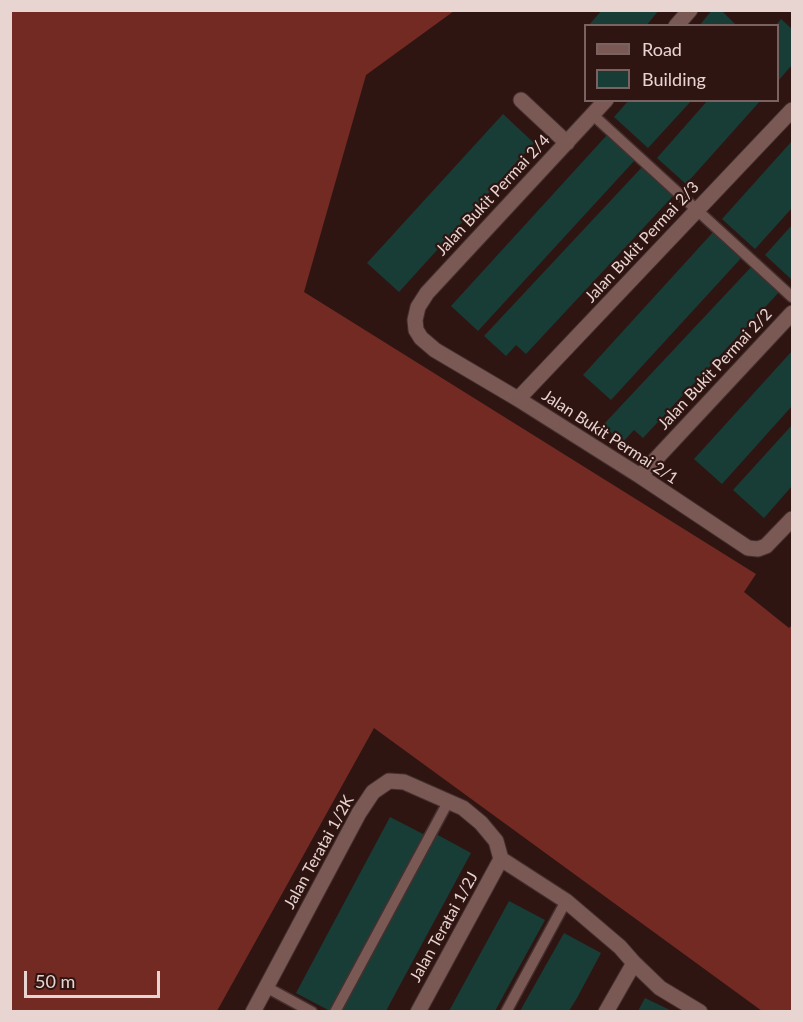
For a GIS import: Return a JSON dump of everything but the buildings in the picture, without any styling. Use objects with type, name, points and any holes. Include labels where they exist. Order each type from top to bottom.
[{"type":"street","points":[[678,24],[690,10]]},
{"type":"street","points":[[522,100],[567,143]]},
{"type":"street","name":"Jalan Bukit Permai 2/4","points":[[414,320],[418,307],[427,293],[604,102]]},
{"type":"street","name":"Jalan Bukit Permai 2/3","points":[[518,399],[792,110]]},
{"type":"street","name":"Jalan Bukit Permai 2/2","points":[[640,476],[792,314]]},
{"type":"street","name":"Jalan Bukit Permai 2/1","points":[[414,320],[416,330],[427,345],[518,399],[752,549],[766,546],[792,519]]},
{"type":"street","name":"Jalan Teratai 1/2K","points":[[253,1011],[359,813],[373,792],[389,781],[404,782],[462,808],[482,823],[496,841],[501,859]]},
{"type":"street","points":[[501,859],[566,901],[620,947],[660,988],[700,1011]]},
{"type":"street","name":"Jalan Teratai 1/2J","points":[[418,1011],[501,859]]},
{"type":"street","points":[[606,1011],[634,963]]},
{"type":"lane","points":[[593,115],[792,297]]},
{"type":"lane","points":[[335,1011],[448,802]]},
{"type":"lane","points":[[506,1011],[566,901]]},
{"type":"lane","points":[[266,987],[312,1011]]},
{"type":"shaded area","points":[[10,11],[454,11],[366,75],[304,292],[756,574],[744,592],[789,628],[792,625],[792,1011],[762,1011],[374,728],[217,1011],[11,1011]]}]
